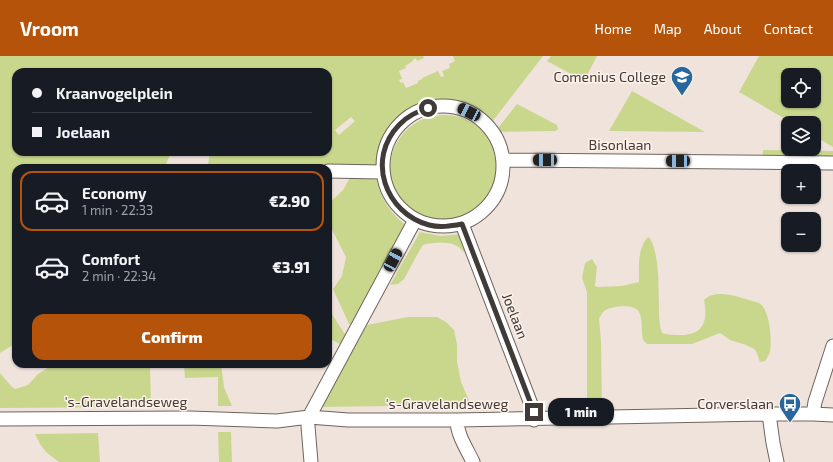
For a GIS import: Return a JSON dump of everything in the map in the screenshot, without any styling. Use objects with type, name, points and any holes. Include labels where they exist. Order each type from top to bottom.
[{"type":"street","points":[[444,106],[461,108],[476,116],[489,127],[497,139],[503,160],[502,180],[494,199],[480,214],[462,224],[446,227],[430,226],[415,220],[402,212],[392,200],[385,186],[382,172],[383,155],[389,139],[399,125],[412,114],[428,108],[444,106]]},
{"type":"street","name":"Bisonlaan","points":[[503,160],[833,163]]},
{"type":"street","points":[[332,171],[382,172]]},
{"type":"street","points":[[311,462],[308,422],[415,220]]},
{"type":"street","name":"Joelaan","points":[[462,224],[534,412],[534,420]]},
{"type":"street","points":[[813,414],[815,402],[833,346]]},
{"type":"street","points":[[769,414],[777,462]]},
{"type":"street","name":"'s-Gravelandseweg","points":[[0,419],[190,418],[308,422],[348,420],[534,420],[769,414],[833,415]]},
{"type":"street","points":[[457,420],[457,427],[473,462]]},
{"type":"green space","points":[[0,56],[423,56],[424,58],[417,61],[416,58],[405,66],[406,68],[399,71],[402,79],[399,80],[401,83],[403,82],[406,88],[418,83],[418,81],[422,78],[438,71],[441,77],[444,76],[442,71],[450,68],[449,64],[455,61],[453,56],[543,56],[492,122],[483,113],[472,107],[448,101],[432,101],[405,113],[394,123],[386,135],[379,149],[376,165],[208,164],[209,156],[332,156],[332,68],[12,68],[12,156],[169,156],[166,164],[12,164],[12,346],[0,353]],"holes":[[[351,117],[355,121],[339,135],[335,130]]]},
{"type":"green space","points":[[551,56],[597,56],[584,81],[547,61]]},
{"type":"green space","points":[[759,56],[833,56],[833,147],[821,140],[821,116],[781,117],[739,92]]},
{"type":"green space","points":[[632,91],[705,132],[609,131]]},
{"type":"green space","points":[[517,104],[557,125],[558,129],[556,131],[501,132],[498,128]]},
{"type":"green space","points":[[444,115],[465,119],[483,130],[494,148],[498,169],[494,190],[483,208],[465,219],[444,223],[423,219],[405,208],[394,190],[390,169],[394,148],[405,130],[423,119]]},
{"type":"green space","points":[[763,150],[781,150],[781,156],[821,156],[821,151],[833,151],[833,162],[762,163]]},
{"type":"green space","points":[[351,176],[376,176],[380,192],[387,206],[397,218],[410,228],[353,329],[349,324],[333,289],[342,276],[346,257],[332,230],[332,200],[343,190]]},
{"type":"green space","points":[[420,232],[441,236],[461,234],[469,254],[457,246],[448,243],[428,244],[422,246],[404,279],[398,284],[390,285]]},
{"type":"green space","points":[[648,237],[650,238],[653,246],[657,262],[659,319],[662,333],[681,335],[695,332],[703,325],[705,320],[704,300],[709,296],[716,294],[730,295],[759,303],[763,306],[768,318],[771,340],[769,355],[765,361],[760,362],[754,349],[730,340],[720,333],[692,344],[647,344],[643,340],[641,318],[636,309],[628,306],[622,306],[607,309],[599,319],[601,341],[602,405],[587,405],[587,292],[582,278],[585,263],[592,259],[597,267],[595,286],[597,287],[622,286],[639,282],[640,253],[644,242]]},
{"type":"green space","points":[[332,314],[348,339],[344,346],[332,340]]},
{"type":"green space","points":[[408,317],[437,317],[446,322],[454,330],[461,382],[471,405],[321,407],[367,325]]},
{"type":"green space","points":[[48,368],[150,368],[151,407],[0,408],[0,373],[15,389],[28,385],[38,374]]},
{"type":"green space","points":[[184,368],[222,368],[224,387],[232,406],[218,406],[218,377],[185,378]]},
{"type":"green space","points":[[218,432],[231,432],[232,462],[219,462]]},
{"type":"green space","points":[[98,433],[100,462],[59,462],[46,452],[35,434]]},
{"type":"place","name":"Comenius College","points":[[682,96]]},
{"type":"place","name":"Corverslaan","points":[[790,424]]},
{"type":"route","points":[[428,108],[412,114],[399,125],[389,139],[383,155],[382,172],[385,186],[392,200],[402,212],[415,220],[430,226],[446,227],[462,224],[534,412]]}]
